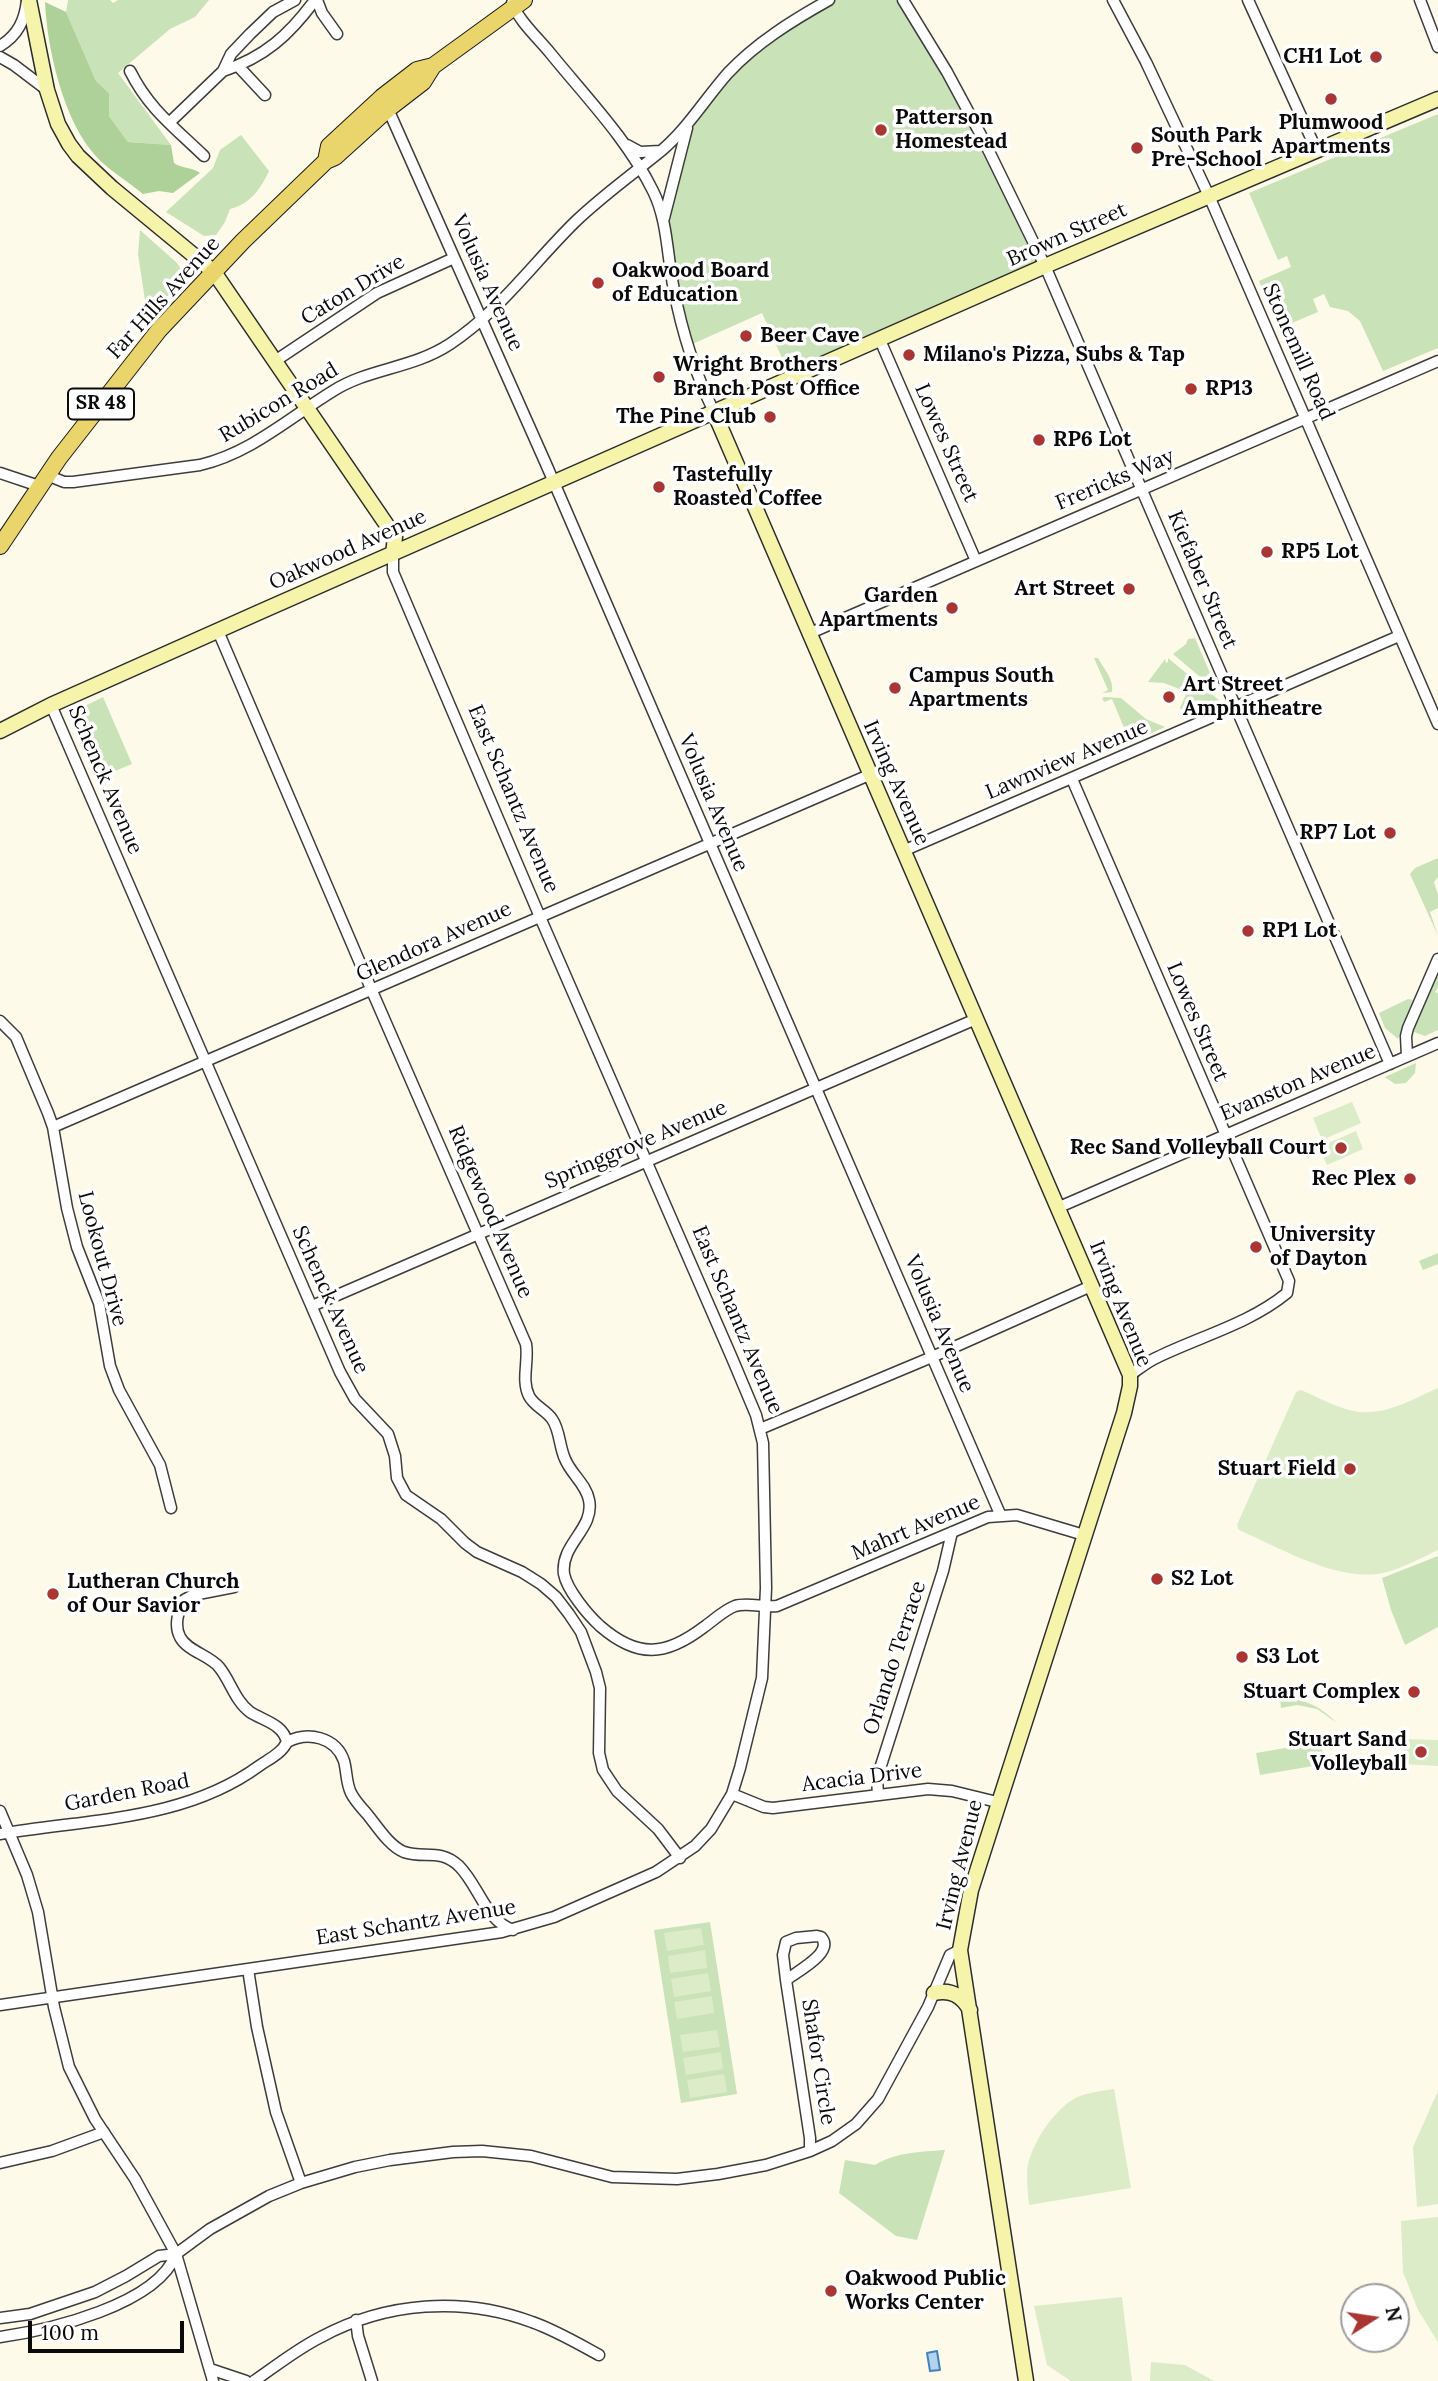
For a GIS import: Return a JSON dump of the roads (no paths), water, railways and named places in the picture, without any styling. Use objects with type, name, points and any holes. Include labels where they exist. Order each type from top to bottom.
[{"type":"main road","name":"Far Hills Avenue","points":[[0,546],[43,481],[159,330],[326,160],[335,157],[388,109],[423,82],[433,66],[513,2]]},
{"type":"main road","name":"Far Hills Avenue","points":[[326,160],[329,146],[382,97],[417,70],[433,66]]},
{"type":"street","points":[[0,46],[18,31],[28,0]]},
{"type":"street","name":"East Schantz Avenue","points":[[0,2005],[513,1930],[554,1917],[656,1872],[680,1858],[710,1829],[732,1794],[762,1678],[765,1607],[766,1514],[760,1429],[737,1369],[393,572],[395,537],[214,272],[112,188],[78,156],[58,124],[47,90],[28,0]]},
{"type":"street","points":[[170,122],[223,71],[231,54],[250,34],[273,12],[295,0]]},
{"type":"street","points":[[223,71],[238,66],[270,47],[295,27],[316,0],[337,34]]},
{"type":"street","name":"Rubicon Road","points":[[0,473],[43,481],[74,482],[219,461],[257,442],[347,383],[436,353],[481,318],[576,221],[688,125],[711,93],[742,59],[769,37],[829,0]]},
{"type":"street","name":"Kiefaber Street","points":[[903,0],[982,136],[1045,266],[1390,1064]]},
{"type":"street","name":"Stonemill Road","points":[[1113,0],[1160,90],[1209,196],[1438,724]]},
{"type":"street","points":[[1248,0],[1316,149]]},
{"type":"street","points":[[1420,0],[1438,47]]},
{"type":"street","points":[[513,2],[641,168],[659,205],[685,337],[714,412]]},
{"type":"street","points":[[0,57],[47,90]]},
{"type":"street","points":[[238,66],[265,95]]},
{"type":"street","points":[[130,71],[142,94],[155,110],[204,156]]},
{"type":"street","name":"Brown Street","points":[[714,412],[1045,266],[1438,99]]},
{"type":"street","name":"Volusia Avenue","points":[[388,109],[553,482],[1000,1514]]},
{"type":"street","name":"Rubicon Road","points":[[663,222],[688,125]]},
{"type":"street","points":[[623,142],[640,152],[661,150]]},
{"type":"street","name":"Caton Drive","points":[[275,361],[377,293],[454,258]]},
{"type":"street","name":"Lowes Street","points":[[880,340],[976,561]]},
{"type":"street","name":"Frericks Way","points":[[808,634],[1438,361]]},
{"type":"street","name":"Oakwood Avenue","points":[[0,730],[714,412]]},
{"type":"street","name":"Irving Avenue","points":[[714,412],[1130,1375],[1124,1413],[997,1802],[971,1890],[960,1950],[1026,2381]]},
{"type":"street","name":"Ridgewood Avenue","points":[[218,631],[526,1344],[528,1395],[532,1402],[552,1419],[564,1458],[589,1499],[589,1516],[565,1555],[565,1576],[556,1597]]},
{"type":"street","name":"Lawnview Avenue","points":[[903,851],[1399,636]]},
{"type":"street","name":"Schenck Avenue","points":[[51,705],[347,1388],[388,1434],[395,1456],[397,1478],[406,1495],[435,1514],[465,1544],[522,1572],[556,1597],[581,1632],[596,1672],[601,1713],[599,1753],[609,1781],[658,1829],[680,1858]]},
{"type":"street","name":"Glendora Avenue","points":[[53,1127],[869,775]]},
{"type":"street","name":"Lowes Street","points":[[1072,779],[1289,1281],[1287,1293],[1272,1306],[1154,1358],[1130,1375]]},
{"type":"street","points":[[1407,1056],[1408,1028],[1438,959]]},
{"type":"street","name":"Springgrove Avenue","points":[[312,1306],[976,1019]]},
{"type":"street","name":"Lookout Drive","points":[[0,1021],[16,1037],[53,1127],[67,1208],[77,1247],[99,1303],[110,1366],[119,1390],[160,1465],[172,1508]]},
{"type":"street","name":"Evanston Avenue","points":[[1057,1208],[1438,1043]]},
{"type":"street","points":[[760,1429],[932,1357],[1091,1286]]},
{"type":"street","name":"Mahrt Avenue","points":[[765,1607],[778,1606],[1000,1514],[1017,1515],[1084,1535]]},
{"type":"street","name":"Orlando Terrace","points":[[878,1796],[877,1778],[943,1571],[952,1532]]},
{"type":"street","points":[[565,1576],[593,1619],[620,1641],[646,1650],[665,1650],[677,1645],[733,1606],[765,1607]]},
{"type":"street","points":[[234,1587],[193,1595],[184,1600],[178,1618],[180,1638],[184,1643],[211,1659],[249,1711],[280,1728],[287,1742],[306,1735],[329,1742],[341,1755],[354,1798],[394,1846],[411,1854],[436,1854],[456,1863],[496,1921],[513,1930]]},
{"type":"street","name":"Garden Road","points":[[6,1834],[152,1812],[193,1801],[227,1787],[247,1775],[281,1750],[287,1742]]},
{"type":"street","name":"Acacia Drive","points":[[732,1794],[773,1808],[934,1789],[997,1802]]},
{"type":"street","points":[[0,1811],[6,1834],[27,1875],[38,1912],[60,2040],[69,2067],[83,2097],[135,2179],[176,2254],[213,2381]]},
{"type":"street","name":"Shafor Circle","points":[[786,1980],[825,1948],[825,1941],[821,1937],[796,1938],[786,1942],[783,1955],[786,1980],[810,2138],[810,2151]]},
{"type":"street","points":[[0,2318],[30,2314],[85,2296],[159,2256],[176,2254],[241,2210],[300,2183],[390,2160],[453,2152],[509,2153],[612,2177],[677,2179],[766,2165],[810,2151],[843,2135],[868,2112],[888,2083],[934,1993],[950,1955],[960,1950]]},
{"type":"street","points":[[248,1969],[257,2027],[274,2101],[300,2183]]},
{"type":"street","points":[[934,1993],[945,1991],[958,1996],[971,2011]]},
{"type":"street","points":[[0,2163],[52,2151],[104,2132]]},
{"type":"street","points":[[0,2337],[38,2331],[98,2313],[132,2296],[161,2277],[171,2266],[176,2254]]},
{"type":"street","points":[[254,2381],[296,2351],[356,2320],[397,2309],[428,2306],[467,2306],[509,2314],[533,2322],[599,2355]]},
{"type":"street","points":[[356,2320],[358,2336],[372,2381]]},
{"type":"street","points":[[210,2369],[246,2381]]},
{"type":"water","points":[[937,2351],[940,2370],[930,2371],[927,2353]]},
{"type":"place","name":"CH1 Lot","points":[[1376,57]]},
{"type":"place","name":"Plumwood Apartments","points":[[1331,99]]},
{"type":"place","name":"Patterson Homestead","points":[[881,130]]},
{"type":"place","name":"South Park Pre-School","points":[[1137,148]]},
{"type":"place","name":"Oakwood Board of Education","points":[[598,283]]},
{"type":"place","name":"Beer Cave","points":[[746,336]]},
{"type":"place","name":"Milano's Pizza, Subs & Tap","points":[[909,355]]},
{"type":"place","name":"Wright Brothers Branch Post Office","points":[[659,377]]},
{"type":"place","name":"RP13","points":[[1191,389]]},
{"type":"place","name":"The Pine Club","points":[[770,417]]},
{"type":"place","name":"RP6 Lot","points":[[1039,440]]},
{"type":"place","name":"Tastefully Roasted Coffee","points":[[659,487]]},
{"type":"place","name":"RP5 Lot","points":[[1267,552]]},
{"type":"place","name":"Art Street","points":[[1129,589]]},
{"type":"place","name":"Garden Apartments","points":[[952,608]]},
{"type":"place","name":"Campus South Apartments","points":[[895,688]]},
{"type":"place","name":"Art Street Amphitheatre","points":[[1169,697]]},
{"type":"place","name":"RP7 Lot","points":[[1390,833]]},
{"type":"place","name":"RP1 Lot","points":[[1248,931]]},
{"type":"place","name":"Rec Sand Volleyball Court","points":[[1341,1148]]},
{"type":"place","name":"Rec Plex","points":[[1410,1179]]},
{"type":"place","name":"University of Dayton","points":[[1256,1247]]},
{"type":"place","name":"Stuart Field","points":[[1350,1469]]},
{"type":"place","name":"S2 Lot","points":[[1157,1579]]},
{"type":"place","name":"Lutheran Church of Our Savior","points":[[53,1594]]},
{"type":"place","name":"S3 Lot","points":[[1242,1657]]},
{"type":"place","name":"Stuart Complex","points":[[1414,1692]]},
{"type":"place","name":"Stuart Sand Volleyball","points":[[1421,1752]]},
{"type":"place","name":"Oakwood Public Works Center","points":[[831,2291]]}]
